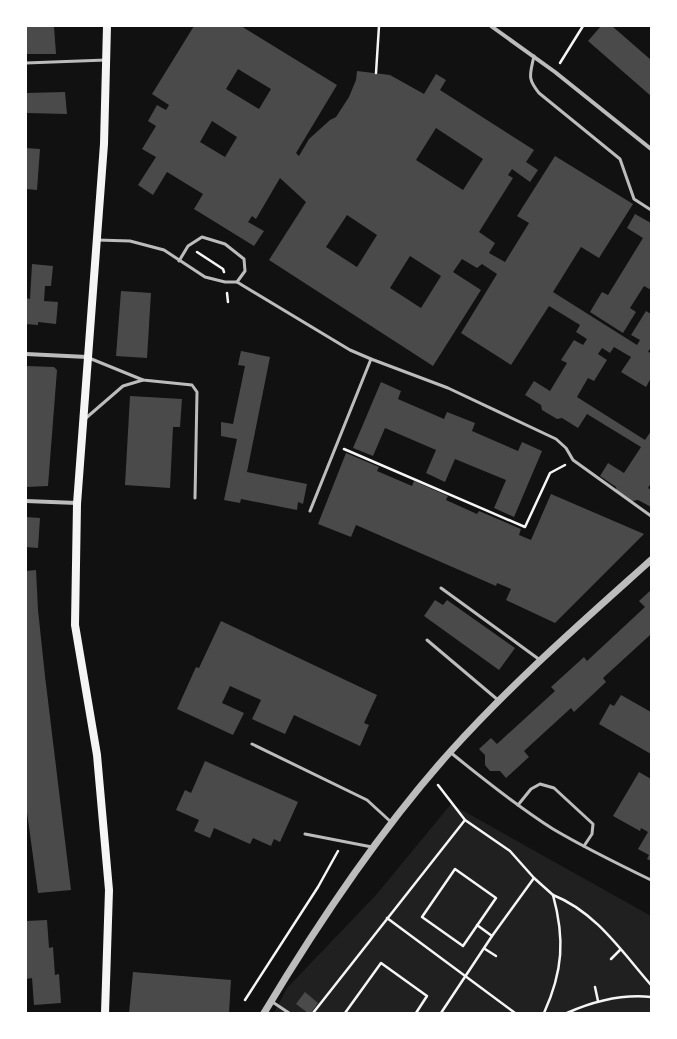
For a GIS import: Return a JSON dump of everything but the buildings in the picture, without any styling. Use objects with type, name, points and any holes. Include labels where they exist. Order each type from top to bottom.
[{"type":"main road","points":[[105,1013],[109,890],[97,755],[75,626],[77,504],[104,144],[107,26]]},
{"type":"street","points":[[491,26],[555,72],[651,149]]},
{"type":"street","points":[[26,354],[87,357]]},
{"type":"street","points":[[26,501],[77,504]]},
{"type":"street","points":[[264,1013],[339,896],[374,847],[431,774],[450,752],[540,660],[651,560]]},
{"type":"lane","points":[[534,56],[529,77],[532,84],[540,93],[620,159],[634,199],[651,210]]},
{"type":"lane","points":[[26,63],[107,60]]},
{"type":"lane","points":[[179,261],[188,246],[202,237],[225,244],[244,259],[245,271],[237,282]]},
{"type":"lane","points":[[96,240],[130,241],[164,250],[205,277],[225,282],[237,282],[350,350],[448,388],[556,439],[566,448],[573,460],[651,516]]},
{"type":"lane","points":[[87,357],[143,380],[192,385],[197,392],[195,498]]},
{"type":"lane","points":[[310,511],[371,359]]},
{"type":"lane","points":[[83,420],[123,386],[143,380]]},
{"type":"lane","points":[[440,588],[540,660]]},
{"type":"lane","points":[[427,640],[499,701]]},
{"type":"lane","points":[[252,744],[367,800],[392,824]]},
{"type":"lane","points":[[450,752],[494,788],[553,828],[584,846],[651,880]]},
{"type":"lane","points":[[518,805],[531,789],[540,784],[554,788],[593,824],[592,834],[584,846]]},
{"type":"lane","points":[[305,834],[374,847]]},
{"type":"lane","points":[[271,1001],[289,1013]]},
{"type":"path","points":[[376,73],[379,26]]},
{"type":"path","points":[[555,72],[583,26]]},
{"type":"path","points":[[188,246],[223,269],[225,282]]},
{"type":"path","points":[[336,445],[525,527],[550,473],[573,460]]},
{"type":"path","points":[[431,774],[451,804],[465,820],[510,851],[534,878],[553,895],[569,901],[584,912],[651,985]]},
{"type":"path","points":[[313,1013],[465,820]]},
{"type":"path","points":[[245,1000],[318,887],[343,842]]},
{"type":"path","points":[[456,869],[496,898],[477,925],[463,946],[422,917],[456,869]]},
{"type":"path","points":[[441,1013],[485,949],[492,936],[534,878]]},
{"type":"path","points":[[544,1013],[555,984],[562,949],[560,926],[553,895]]},
{"type":"path","points":[[387,918],[515,1013]]},
{"type":"path","points":[[477,925],[492,936]]},
{"type":"path","points":[[485,949],[496,956]]},
{"type":"path","points":[[611,959],[620,950]]},
{"type":"path","points":[[345,1013],[381,963],[427,996],[416,1013]]},
{"type":"path","points":[[595,986],[598,1001]]},
{"type":"path","points":[[567,1013],[598,1001],[627,996],[651,997]]},
{"type":"shaded area","points":[[451,804],[651,916],[651,1013],[274,1013],[287,988],[376,895]]}]
